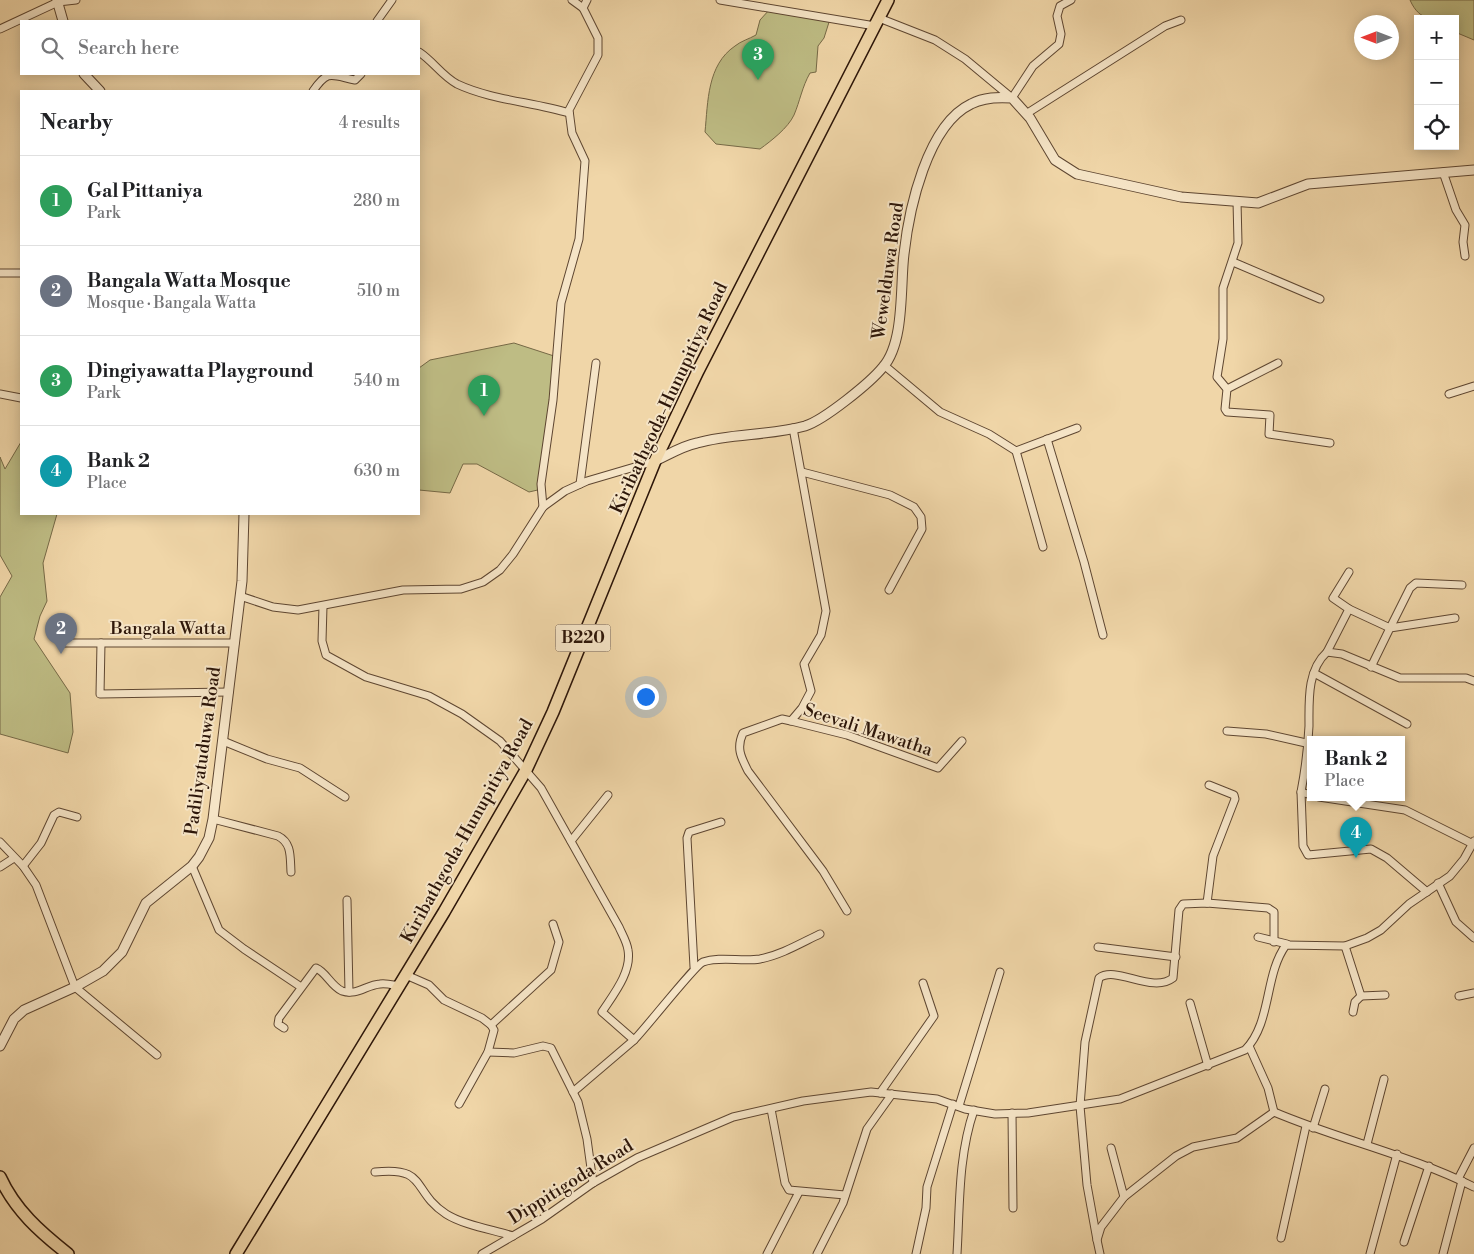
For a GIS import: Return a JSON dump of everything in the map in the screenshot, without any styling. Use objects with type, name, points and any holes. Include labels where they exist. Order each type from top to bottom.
[{"type":"main road","name":"Kiribathgoda-Hunupitiya Road","points":[[236,1254],[406,975],[526,770],[553,712],[655,460],[702,363],[888,0]]},
{"type":"main road","points":[[0,1178],[19,1209],[34,1226],[68,1254]]},
{"type":"street","points":[[0,29],[58,1],[76,0]]},
{"type":"street","points":[[378,20],[392,0]]},
{"type":"street","points":[[543,507],[541,484],[553,400],[561,303],[579,239],[586,161],[572,133],[569,110],[598,55],[598,38],[582,8],[572,0]]},
{"type":"street","points":[[582,8],[587,0]]},
{"type":"street","points":[[720,0],[877,22],[934,40],[965,58],[1012,98],[1026,114],[1055,160],[1076,174],[1181,197],[1258,202],[1308,184],[1474,170]]},
{"type":"street","points":[[1012,98],[1033,66],[1059,44],[1062,34],[1057,16],[1059,3],[1070,0]]},
{"type":"street","points":[[58,1],[63,20]]},
{"type":"street","points":[[1026,114],[1165,26],[1181,20]]},
{"type":"street","points":[[420,53],[445,76],[458,84],[488,94],[540,104],[569,113]]},
{"type":"street","points":[[85,75],[99,90]]},
{"type":"street","points":[[314,90],[323,77],[330,75],[355,80],[360,75]]},
{"type":"street","name":"Wewelduwa Road","points":[[655,460],[696,443],[807,425],[829,412],[885,366],[893,350],[899,320],[904,255],[912,205],[922,172],[935,144],[945,124],[971,104],[985,99],[1012,98]]},
{"type":"street","points":[[1443,172],[1456,210],[1465,225],[1465,256]]},
{"type":"street","points":[[1238,201],[1239,229],[1233,262],[1223,288],[1223,339],[1217,377],[1227,389],[1225,409],[1227,412],[1270,415],[1269,434],[1330,443]]},
{"type":"street","points":[[1233,262],[1320,298]]},
{"type":"street","points":[[0,273],[20,273]]},
{"type":"street","points":[[1227,389],[1278,363]]},
{"type":"street","points":[[580,484],[596,364]]},
{"type":"street","points":[[885,366],[940,412],[989,434],[1016,451],[1043,547]]},
{"type":"street","points":[[1449,394],[1474,386]]},
{"type":"street","points":[[0,394],[20,398]]},
{"type":"street","name":"Seevali Mawatha","points":[[793,428],[826,618],[821,635],[804,664],[811,691],[792,721],[847,735],[938,768],[962,741]]},
{"type":"street","points":[[1016,451],[1077,428]]},
{"type":"street","points":[[1047,439],[1084,562],[1103,635]]},
{"type":"street","points":[[240,596],[273,607],[298,610],[403,590],[461,589],[483,582],[500,570],[509,559],[543,507],[565,491],[580,484],[655,460]]},
{"type":"street","points":[[802,472],[890,495],[914,507],[921,517],[922,529],[889,590]]},
{"type":"street","name":"Padiliyatuduwa Road","points":[[0,1046],[18,1014],[75,987],[112,963],[122,952],[146,903],[192,866],[205,847],[214,819],[235,643],[240,596],[244,515]]},
{"type":"street","points":[[1349,572],[1333,598],[1349,609],[1390,628],[1455,618]]},
{"type":"street","points":[[1370,667],[1410,588],[1416,583],[1462,585]]},
{"type":"street","points":[[323,606],[322,641],[326,655],[366,677],[429,696],[462,714],[500,741],[541,788],[615,919],[628,950],[626,966],[620,984],[602,1012],[634,1040]]},
{"type":"street","points":[[1349,609],[1327,652],[1319,660],[1314,673],[1300,792],[1302,846],[1308,856],[1372,850],[1387,858],[1427,892]]},
{"type":"street","name":"Bangala Watta","points":[[64,643],[235,643]]},
{"type":"street","name":"Bangala Watta","points":[[101,643],[100,694],[229,692]]},
{"type":"street","points":[[1327,652],[1342,654],[1400,678],[1466,678],[1474,681]]},
{"type":"street","points":[[1314,673],[1407,724]]},
{"type":"street","points":[[792,721],[782,719],[743,734],[739,742],[739,753],[748,771],[823,872],[847,911]]},
{"type":"street","points":[[1227,731],[1266,734],[1306,743]]},
{"type":"street","points":[[223,741],[267,759],[300,768],[345,797]]},
{"type":"street","points":[[1207,903],[1213,856],[1235,799],[1234,795],[1209,785]]},
{"type":"street","points":[[1300,792],[1307,794]]},
{"type":"street","points":[[570,841],[608,794]]},
{"type":"street","points":[[1258,937],[1287,944],[1345,946],[1381,930],[1409,904],[1454,872],[1473,842],[1405,810],[1345,801]]},
{"type":"street","points":[[23,866],[41,843],[54,815],[59,812],[77,817]]},
{"type":"street","points":[[214,819],[286,840],[291,872]]},
{"type":"street","points":[[694,967],[687,838],[689,832],[721,822]]},
{"type":"street","points":[[0,842],[23,866],[36,885],[75,987],[157,1055]]},
{"type":"street","points":[[0,867],[14,858]]},
{"type":"street","points":[[192,866],[220,930],[244,949],[301,987]]},
{"type":"street","points":[[1438,883],[1456,922],[1474,938]]},
{"type":"street","points":[[347,900],[349,992]]},
{"type":"street","points":[[1100,1254],[1087,1184],[1080,1106],[1085,1042],[1099,978],[1108,975],[1161,984],[1173,978],[1179,910],[1183,904],[1207,903],[1273,911],[1274,942]]},
{"type":"street","points":[[491,1025],[551,970],[559,942],[553,924]]},
{"type":"street","points":[[573,1092],[634,1040],[670,1000],[694,967],[703,962],[759,959],[771,956],[820,934]]},
{"type":"street","points":[[1274,1112],[1268,1088],[1249,1046],[1262,1018],[1282,951],[1287,944]]},
{"type":"street","points":[[1345,946],[1361,996]]},
{"type":"street","points":[[1098,947],[1176,957]]},
{"type":"street","points":[[284,1028],[278,1022],[316,968],[321,971],[332,985],[349,992],[357,992],[379,984],[399,986]]},
{"type":"street","points":[[916,1254],[927,1187],[1000,972]]},
{"type":"street","points":[[406,975],[429,985],[444,1000],[482,1018],[491,1025],[493,1039],[488,1052],[459,1104]]},
{"type":"street","points":[[880,1093],[934,1016],[923,983]]},
{"type":"street","points":[[1459,996],[1474,993]]},
{"type":"street","points":[[1353,1012],[1355,1002],[1361,996],[1385,995]]},
{"type":"street","points":[[1190,1002],[1208,1066]]},
{"type":"street","points":[[488,1052],[514,1054],[547,1046],[551,1048],[573,1092],[584,1120],[593,1183]]},
{"type":"street","name":"Dippitigoda Road","points":[[482,1254],[542,1219],[593,1183],[637,1158],[733,1117],[803,1102],[871,1092],[937,1099],[995,1114],[1080,1106],[1120,1099],[1208,1066],[1245,1050],[1249,1046]]},
{"type":"street","points":[[1367,1144],[1384,1078]]},
{"type":"street","points":[[1281,1238],[1309,1127],[1325,1089]]},
{"type":"street","points":[[817,1254],[845,1195],[867,1129],[892,1094]]},
{"type":"street","points":[[771,1109],[785,1183],[789,1190],[845,1195]]},
{"type":"street","points":[[957,1254],[962,1160],[966,1133],[974,1110]]},
{"type":"street","points":[[1274,1112],[1309,1127],[1397,1154],[1429,1166],[1474,1187]]},
{"type":"street","points":[[1097,1240],[1101,1227],[1124,1197],[1176,1156],[1193,1147],[1237,1138],[1274,1112]]},
{"type":"street","points":[[1012,1113],[1013,1208]]},
{"type":"street","points":[[1111,1148],[1124,1197]]},
{"type":"street","points":[[1443,1254],[1460,1180],[1474,1148]]},
{"type":"street","points":[[1370,1254],[1397,1154]]},
{"type":"street","points":[[1404,1242],[1429,1166]]},
{"type":"street","points":[[375,1172],[395,1170],[411,1174],[431,1201],[447,1215],[513,1236]]},
{"type":"street","points":[[767,1254],[799,1192]]},
{"type":"shaded area","points":[[1410,0],[1474,0],[1474,40],[1459,34],[1459,15],[1421,15]]},
{"type":"shaded area","points":[[770,9],[830,19],[824,38],[818,46],[816,72],[810,73],[807,78],[794,115],[788,125],[760,149],[716,144],[705,132],[708,97],[714,74],[726,54],[737,44],[756,35],[760,20]]},
{"type":"shaded area","points":[[514,343],[557,357],[542,489],[529,492],[477,464],[463,464],[450,493],[420,490],[420,367],[430,360]]},
{"type":"shaded area","points":[[20,444],[20,515],[57,515],[43,563],[47,601],[40,616],[34,639],[70,693],[73,732],[68,753],[0,734],[0,597],[12,576],[0,555],[0,457],[5,469]]},
{"type":"place","name":"Dingiyawatta Playground","points":[[758,80]]},
{"type":"place","name":"Gal Pittaniya","points":[[484,416]]},
{"type":"place","name":"Bangala Watta Mosque","points":[[61,654]]},
{"type":"place","name":"Bank 2","points":[[1356,858]]}]
